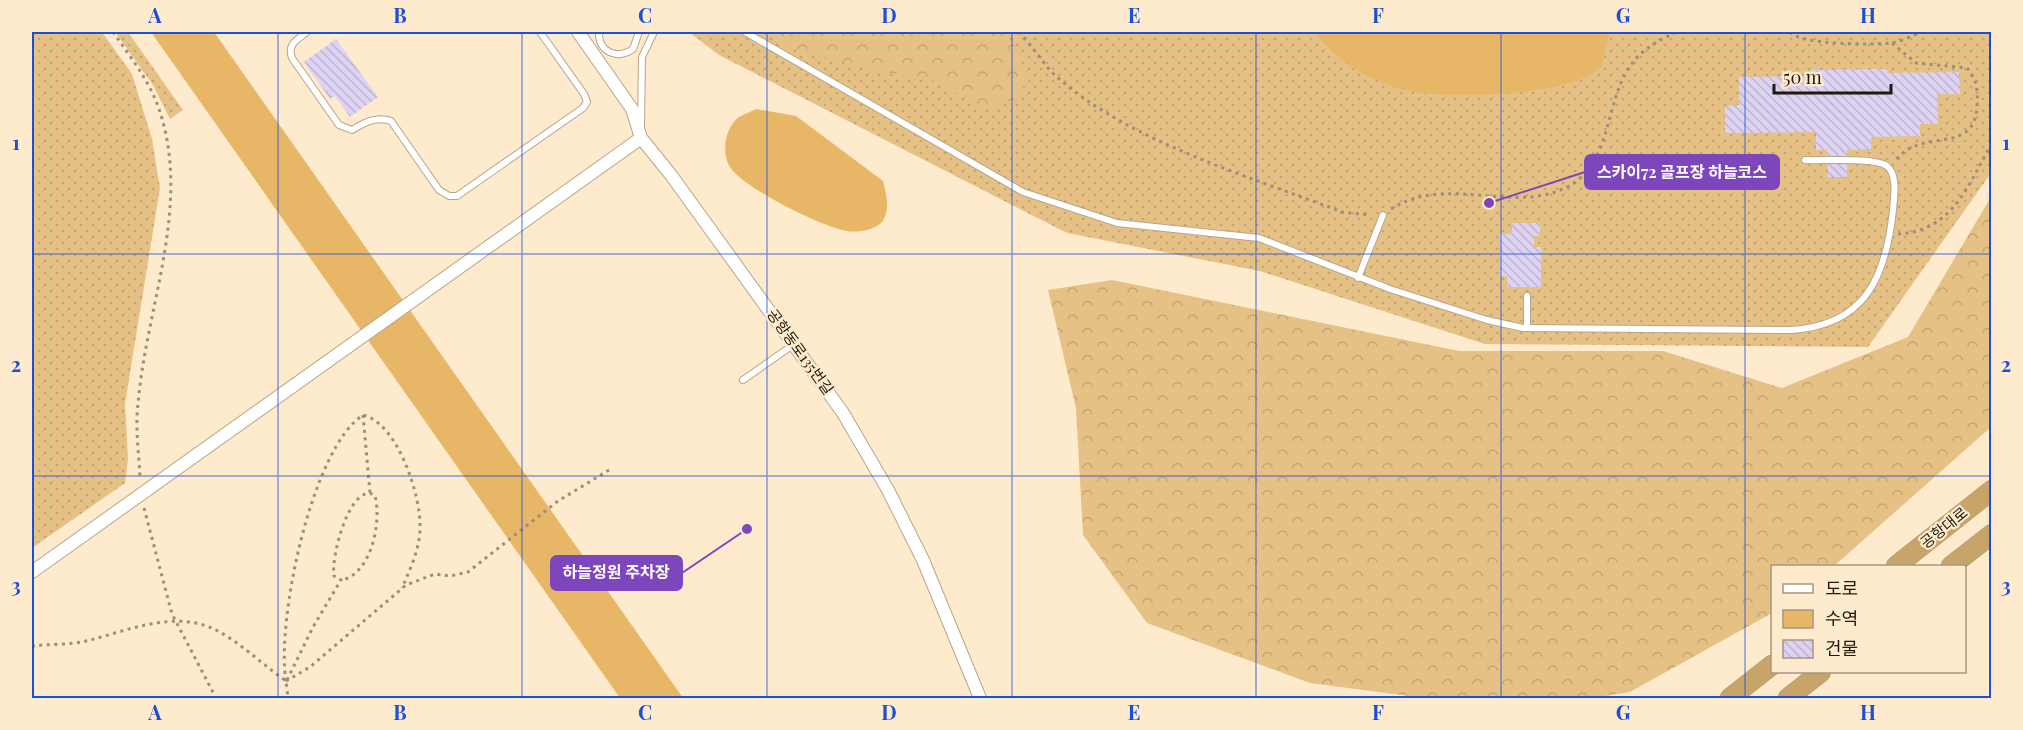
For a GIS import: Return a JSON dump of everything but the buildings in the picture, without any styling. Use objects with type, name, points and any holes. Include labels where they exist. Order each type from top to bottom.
[{"type":"highway","name":"공항대로","points":[[1898,565],[1992,490]]},
{"type":"highway","points":[[1953,565],[1992,534]]},
{"type":"highway","points":[[1730,699],[1771,667]]},
{"type":"highway","points":[[1788,699],[1820,673]]},
{"type":"street","name":"공항동로135번길","points":[[578,32],[598,50],[632,109],[641,138],[843,413],[888,490],[923,560],[980,699]]},
{"type":"street","points":[[32,572],[641,138]]},
{"type":"lane","points":[[307,32],[292,44],[289,51],[339,125],[352,130],[373,119],[384,118],[391,122],[439,190],[449,196],[457,196],[583,108],[586,102],[584,94],[540,32]]},
{"type":"lane","points":[[598,32],[598,50],[621,55],[633,49],[637,44],[639,32]]},
{"type":"lane","points":[[641,138],[642,57],[654,32]]},
{"type":"lane","points":[[745,32],[1023,192],[1117,223],[1259,238],[1358,278],[1467,314],[1527,328],[1768,330],[1822,326],[1850,311],[1873,288],[1884,264],[1891,234],[1893,173],[1885,165],[1873,162],[1805,160]]},
{"type":"lane","points":[[637,44],[645,48]]},
{"type":"lane","points":[[1358,278],[1383,215]]},
{"type":"lane","points":[[1527,297],[1527,328]]},
{"type":"lane","points":[[743,380],[794,344]]},
{"type":"path","points":[[113,32],[140,70],[158,105],[168,158],[171,205],[137,405],[141,495],[175,620],[216,699]]},
{"type":"path","points":[[1019,32],[1055,76],[1087,100],[1143,133],[1342,212],[1383,215],[1407,199],[1425,194],[1526,195],[1551,192],[1568,186],[1584,174],[1601,144],[1614,110],[1619,86],[1630,65],[1652,44],[1677,32]]},
{"type":"path","points":[[1790,32],[1793,36],[1823,42],[1892,43],[1922,32]]},
{"type":"path","points":[[1889,169],[1908,148],[1918,143],[1958,136],[1970,130],[1977,118],[1978,95],[1976,79],[1967,68],[1916,63],[1892,43]]},
{"type":"path","points":[[1891,234],[1923,230],[1946,218],[1992,142]]},
{"type":"path","points":[[363,415],[370,493]]},
{"type":"path","points":[[363,415],[378,424],[397,446],[412,481],[420,530],[416,553],[402,588]]},
{"type":"path","points":[[288,699],[284,665],[286,617],[301,545],[326,461],[356,420],[363,415]]},
{"type":"path","points":[[286,681],[310,667],[402,588],[423,577],[435,574],[450,576],[468,572],[489,553],[558,501],[609,470]]},
{"type":"path","points":[[370,493],[375,496],[377,505],[373,539],[361,568],[352,578],[341,580],[334,576],[333,553],[354,504],[361,495],[370,493]]},
{"type":"path","points":[[286,681],[313,627],[341,580]]},
{"type":"path","points":[[32,646],[85,641],[175,620],[215,630],[286,681]]},
{"type":"green space","points":[[32,32],[102,32],[132,74],[152,139],[160,188],[125,404],[128,459],[125,483],[32,548]]},
{"type":"green space","points":[[115,32],[128,32],[183,110],[170,119],[153,85]]},
{"type":"green space","points":[[689,32],[1991,32],[1991,173],[1868,347],[1485,344],[1260,271],[1067,233],[719,55]]},
{"type":"green space","points":[[763,32],[1002,32],[1013,42],[1029,81],[1013,100],[982,110],[940,82],[853,66],[788,46]]},
{"type":"green space","points":[[1991,197],[1991,427],[1835,565],[1771,565],[1771,614],[1630,692],[1592,698],[1424,698],[1310,683],[1147,623],[1083,535],[1076,408],[1048,290],[1112,280],[1459,351],[1663,351],[1782,388],[1908,337]]},
{"type":"water","points":[[151,32],[214,32],[683,698],[620,698]]},
{"type":"water","points":[[1314,32],[1610,32],[1601,67],[1586,77],[1545,89],[1489,95],[1460,95],[1410,91],[1379,81],[1339,57]]},
{"type":"water","points":[[756,109],[796,116],[883,181],[887,207],[882,222],[875,227],[861,231],[851,232],[835,228],[770,198],[733,171],[726,158],[727,135],[739,117]]},
{"type":"place","name":"스카이72 골프장 하늘코스","points":[[1489,203]]},
{"type":"place","name":"하늘정원 주차장","points":[[747,529]]}]
